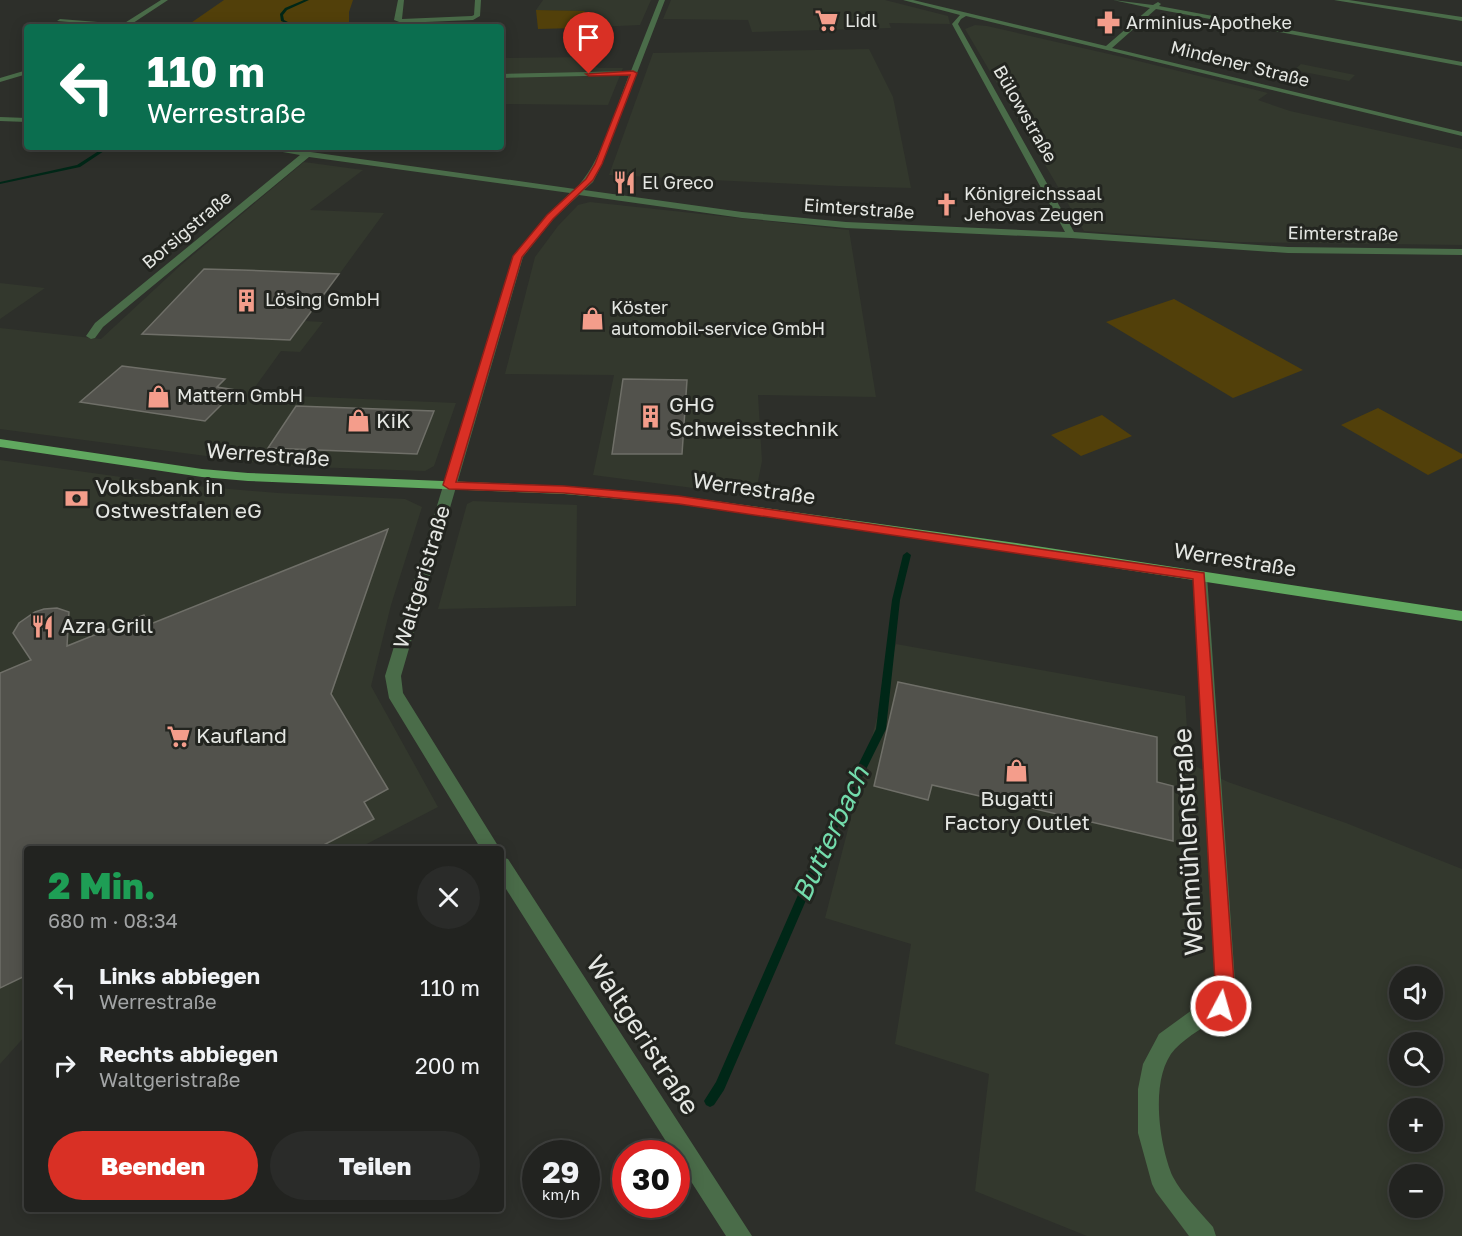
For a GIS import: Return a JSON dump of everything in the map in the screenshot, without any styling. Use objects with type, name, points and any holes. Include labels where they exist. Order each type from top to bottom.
[{"type":"main road","name":"Werrestraße","points":[[0,443],[202,473],[248,477],[564,490],[679,500],[1462,615]]},
{"type":"street","points":[[127,24],[165,0]]},
{"type":"street","points":[[400,0],[397,20],[402,21],[473,18],[477,16],[478,0]]},
{"type":"street","name":"Waltgeristraße","points":[[489,846],[394,694],[393,676],[518,256],[550,217],[590,180],[662,0]]},
{"type":"street","name":"Mindener Straße","points":[[906,0],[1462,134]]},
{"type":"street","points":[[1116,0],[1462,64]]},
{"type":"street","points":[[1108,48],[1163,0]]},
{"type":"street","points":[[1337,0],[1462,19]]},
{"type":"street","name":"Bülowstraße","points":[[966,14],[958,18],[955,24],[1046,186],[1071,236]]},
{"type":"street","points":[[60,21],[98,24]]},
{"type":"street","points":[[0,80],[24,73]]},
{"type":"street","points":[[504,76],[633,73]]},
{"type":"street","points":[[0,119],[24,120]]},
{"type":"street","name":"Eimterstraße","points":[[279,150],[742,215],[846,225],[1288,250],[1462,252]]},
{"type":"street","name":"Borsigstraße","points":[[91,336],[99,325],[307,154]]},
{"type":"street","name":"Wehmühlenstraße","points":[[1200,576],[1225,982],[1221,1006],[1198,1017],[1167,1042],[1154,1064],[1149,1089],[1149,1134],[1164,1184],[1204,1236]]},
{"type":"street","name":"Waltgeristraße","points":[[504,870],[740,1236]]},
{"type":"shaded area","points":[[224,0],[353,0],[349,12],[349,24],[189,24]]},
{"type":"shaded area","points":[[543,0],[651,0],[640,25],[575,28],[584,11],[536,10]]},
{"type":"shaded area","points":[[671,0],[885,0],[948,16],[950,24],[889,23],[891,28],[752,32],[748,20],[663,19]]},
{"type":"shaded area","points":[[536,10],[585,11],[575,28],[538,29]]},
{"type":"shaded area","points":[[975,25],[1122,57],[1268,93],[1258,100],[1290,111],[1462,149],[1462,245],[1238,242],[1084,231],[965,29]]},
{"type":"shaded area","points":[[869,49],[893,97],[911,188],[609,175],[653,53]]},
{"type":"shaded area","points":[[590,57],[588,62],[598,63],[594,66],[599,68],[623,68],[608,105],[504,104],[504,58]]},
{"type":"shaded area","points":[[1301,64],[1355,75],[1349,81],[1294,70]]},
{"type":"shaded area","points":[[304,162],[363,170],[310,210],[384,213],[305,321],[323,322],[300,352],[281,351],[250,394],[456,403],[434,466],[425,471],[282,466],[0,429],[0,328],[101,339],[181,265]]},
{"type":"shaded area","points":[[590,202],[849,230],[876,397],[758,395],[762,461],[755,496],[593,475],[614,375],[505,374],[535,257],[558,226],[578,205]]},
{"type":"shaded area","points":[[0,283],[45,288],[0,319]]},
{"type":"shaded area","points":[[1174,299],[1303,370],[1233,398],[1106,322]]},
{"type":"shaded area","points":[[1378,408],[1462,454],[1462,458],[1428,475],[1341,425]]},
{"type":"shaded area","points":[[1102,415],[1132,436],[1081,456],[1051,435]]},
{"type":"shaded area","points":[[0,460],[171,484],[278,493],[405,499],[422,507],[391,605],[371,686],[438,807],[363,846],[24,846],[24,1037],[0,1064]]},
{"type":"shaded area","points":[[473,501],[577,505],[576,606],[438,609],[467,504]]},
{"type":"shaded area","points":[[896,644],[1185,696],[1189,763],[1228,782],[1346,823],[1462,869],[1462,1236],[1087,1236],[975,1191],[989,1074],[895,1044],[911,944],[825,918]]},
{"type":"building","name":"Lösing GmbH","points":[[204,269],[339,274],[290,340],[142,334]]},
{"type":"building","name":"Mattern GmbH","points":[[122,366],[225,379],[217,387],[236,390],[205,421],[80,402]]},
{"type":"building","name":"GHG Schweisstechnik","points":[[623,379],[687,380],[682,454],[612,454]]},
{"type":"building","name":"KiK","points":[[296,406],[434,411],[417,454],[268,448]]},
{"type":"building","name":"Kaufland","points":[[388,529],[331,694],[388,789],[364,802],[374,819],[322,846],[24,846],[24,976],[0,988],[0,673],[31,660],[13,633],[19,623],[35,612],[57,608],[69,612],[67,646],[144,615],[148,625]]},
{"type":"building","name":"Bugatti Factory Outlet","points":[[898,682],[1157,737],[1157,782],[1173,786],[1173,841],[932,785],[928,800],[874,786]]},
{"type":"waterway","points":[[288,24],[283,21],[281,15],[286,9],[307,0]]},
{"type":"waterway","points":[[0,183],[78,166],[103,150]]},
{"type":"waterway","name":"Butterbach","points":[[710,1101],[720,1086],[834,824],[881,729],[896,600],[907,555]]},
{"type":"place","name":"Lidl","points":[[827,21]]},
{"type":"place","name":"Arminius-Apotheke","points":[[1108,23]]},
{"type":"place","name":"El Greco","points":[[624,183]]},
{"type":"place","name":"Königreichssaal Jehovas Zeugen","points":[[946,204]]},
{"type":"place","name":"Lösing GmbH","points":[[247,300]]},
{"type":"place","name":"Köster automobil-service GmbH","points":[[593,318]]},
{"type":"place","name":"Mattern GmbH","points":[[159,396]]},
{"type":"place","name":"GHG Schweisstechnik","points":[[651,417]]},
{"type":"place","name":"KiK","points":[[358,421]]},
{"type":"place","name":"Volksbank in Ostwestfalen eG","points":[[77,499]]},
{"type":"place","name":"Azra Grill","points":[[43,626]]},
{"type":"place","name":"Kaufland","points":[[178,736]]},
{"type":"place","name":"Bugatti Factory Outlet","points":[[1017,771]]},
{"type":"route","points":[[589,74],[633,73],[590,180],[561,205],[518,256],[449,485],[564,490],[679,500],[1200,576],[1225,982],[1221,1006]]}]
